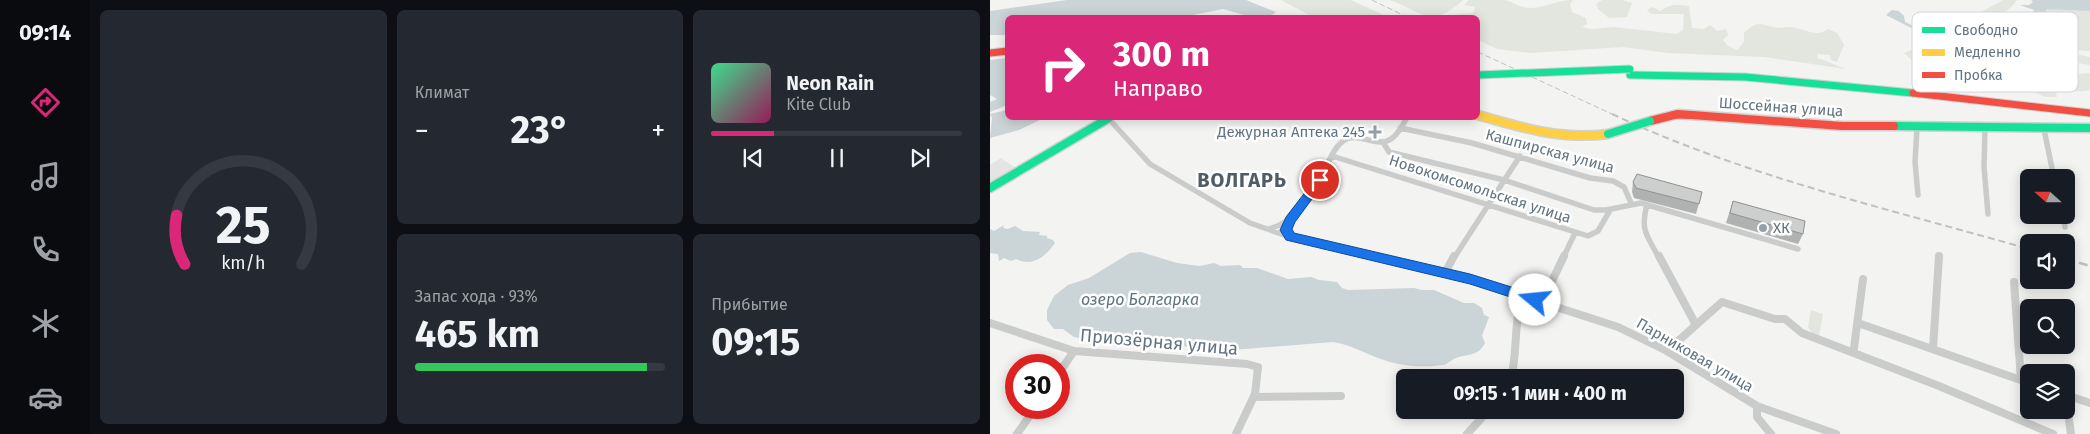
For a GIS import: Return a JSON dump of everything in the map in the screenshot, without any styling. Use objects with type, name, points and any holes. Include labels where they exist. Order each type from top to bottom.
[{"type":"main road","points":[[990,48],[1005,47]]},
{"type":"main road","points":[[990,53],[1005,51]]},
{"type":"main road","name":"Шоссейная улица","points":[[1480,75],[1630,72],[1798,74],[1912,87]]},
{"type":"main road","name":"Шоссейная улица","points":[[1480,80],[1630,72],[1801,80],[2090,112]]},
{"type":"main road","name":"Шоссейная улица","points":[[1957,92],[2090,107]]},
{"type":"main road","name":"Шоссейная улица","points":[[1480,117],[1557,138],[1584,139],[1608,134],[1663,116],[1695,114],[1796,124],[1917,128],[2090,128]]},
{"type":"main road","points":[[990,188],[1105,120]]},
{"type":"street","name":"Парниковая улица","points":[[1110,120],[1150,164],[1250,224],[1290,237],[1445,273],[1618,327],[1667,351],[1757,406],[1836,434]]},
{"type":"street","points":[[1290,237],[1286,230],[1290,220],[1320,180],[1332,156],[1344,140],[1351,137],[1383,142],[1391,138],[1406,120]]},
{"type":"street","name":"Кашпирская улица","points":[[1400,128],[1472,142],[1592,178],[1619,183],[1631,203]]},
{"type":"street","points":[[1917,128],[1914,162],[1918,195]]},
{"type":"street","points":[[1985,128],[1984,167],[1988,214]]},
{"type":"street","points":[[2044,129],[2052,169]]},
{"type":"street","points":[[1383,142],[1390,152],[1504,180],[1594,210],[1609,212],[1631,203],[1647,205],[1798,249]]},
{"type":"street","name":"Новокомсомольская улица","points":[[1332,156],[1402,176],[1588,236],[1598,231],[1609,212]]},
{"type":"street","points":[[1445,273],[1468,232],[1489,205],[1520,156]]},
{"type":"street","points":[[1647,205],[1643,221],[1644,229],[1696,325]]},
{"type":"street","points":[[1266,230],[1279,228],[1290,220]]},
{"type":"street","points":[[1535,300],[1546,294],[1575,233]]},
{"type":"street","points":[[1933,348],[1939,256]]},
{"type":"street","points":[[1854,348],[1863,278]]},
{"type":"street","points":[[2014,282],[2023,364]]},
{"type":"street","points":[[1513,369],[1516,346],[1515,317],[1523,297]]},
{"type":"street","points":[[1667,351],[1722,302],[1775,319],[1786,319],[1802,333],[1939,386],[2053,434]]},
{"type":"street","name":"Приозёрная улица","points":[[990,323],[1024,333],[1049,345],[1074,351],[1247,364],[1258,367],[1259,379],[1255,397],[1236,434]]},
{"type":"street","points":[[1858,323],[2020,379]]},
{"type":"street","points":[[1070,357],[1074,351]]},
{"type":"street","points":[[1255,397],[1341,396]]},
{"type":"street","points":[[2075,400],[2090,404]]},
{"type":"street","points":[[1757,406],[1757,416],[1771,434]]},
{"type":"street","points":[[1017,434],[1027,419]]},
{"type":"street","points":[[1467,434],[1480,419]]},
{"type":"street","points":[[2069,419],[2071,434]]},
{"type":"shaded area","points":[[1281,0],[1351,0],[1384,15],[1309,15]]},
{"type":"shaded area","points":[[1390,0],[1463,0],[1443,14],[1425,15]]},
{"type":"shaded area","points":[[1469,0],[1504,0],[1530,8],[1573,0],[1570,4],[1572,12],[1586,18],[1587,24],[1582,27],[1590,29],[1614,27],[1677,34],[1683,30],[1684,14],[1651,14],[1647,10],[1652,7],[1661,11],[1671,6],[1689,6],[1692,28],[1704,29],[1710,25],[1717,31],[1726,29],[1728,35],[1723,40],[1727,45],[1737,50],[1744,42],[1744,33],[1757,24],[1777,28],[1794,27],[1814,33],[1823,32],[1828,29],[1837,33],[1844,45],[1837,62],[1831,60],[1830,55],[1817,54],[1818,58],[1846,69],[1764,57],[1668,53],[1623,47],[1530,53],[1497,49],[1480,41],[1480,15],[1454,15],[1473,13],[1475,7],[1464,5]]},
{"type":"shaded area","points":[[1602,0],[1623,0],[1632,3],[1627,17],[1609,18],[1598,9],[1596,4]]},
{"type":"shaded area","points":[[2003,0],[2017,0],[2004,12],[1981,12]]},
{"type":"shaded area","points":[[2066,8],[2090,11],[2090,51],[2078,50],[2078,12],[2044,12],[2045,9]]},
{"type":"shaded area","points":[[1912,50],[1912,60],[1904,53]]},
{"type":"shaded area","points":[[2078,55],[2090,57],[2090,65],[2078,63]]},
{"type":"shaded area","points":[[2090,73],[2090,90],[2078,91],[2078,74]]},
{"type":"shaded area","points":[[2034,92],[2056,92],[2057,97],[2046,97]]},
{"type":"shaded area","points":[[1001,158],[1016,168],[990,184],[990,165]]},
{"type":"shaded area","points":[[1811,310],[1823,314],[1819,336],[1812,333],[1808,327]]},
{"type":"water","points":[[1067,0],[1246,0],[1276,12],[1272,15],[1244,15],[1223,9],[1193,15],[1005,15],[1005,35],[990,35],[990,11]]},
{"type":"water","points":[[2031,0],[2090,0],[2090,11],[2047,9],[2044,12],[2033,12],[2034,10],[2020,5],[2029,5],[2033,2]]},
{"type":"water","points":[[1892,10],[1899,11],[1904,16],[1905,22],[1912,25],[1912,28],[1886,15]]},
{"type":"water","points":[[1005,58],[1005,106],[990,112],[990,102],[997,99],[990,95],[990,60]]},
{"type":"water","points":[[1005,110],[1005,120],[1040,120],[1019,130],[990,138],[992,118],[990,114]]},
{"type":"water","points":[[1004,225],[1003,228],[1008,229],[1015,226],[1023,231],[1040,232],[1039,235],[1047,236],[1047,238],[1055,243],[1047,253],[1033,261],[1028,262],[1016,259],[1011,261],[1004,258],[999,261],[998,254],[990,253],[990,229],[994,231]]},
{"type":"water","name":"озеро Болгарка","points":[[1141,252],[1177,263],[1200,266],[1214,263],[1221,266],[1240,265],[1243,268],[1257,268],[1288,279],[1311,277],[1337,282],[1342,288],[1348,290],[1414,288],[1434,290],[1464,303],[1474,303],[1482,308],[1484,315],[1489,317],[1482,336],[1485,343],[1476,352],[1456,358],[1446,364],[1419,366],[1403,365],[1388,361],[1333,342],[1207,352],[1184,346],[1091,340],[1074,337],[1063,329],[1054,329],[1047,320],[1047,310],[1054,296],[1068,285],[1089,278],[1130,253]]},
{"type":"building","points":[[1637,174],[1702,192],[1699,204],[1636,188],[1633,182]]},
{"type":"building","points":[[1733,201],[1805,221],[1803,234],[1730,213]]},
{"type":"railway","points":[[1372,0],[1403,15]]},
{"type":"railway","points":[[1480,53],[1614,115]]},
{"type":"railway","points":[[1612,114],[1713,156],[1765,173],[1870,205],[2020,247]]},
{"type":"railway","points":[[2075,262],[2090,266]]},
{"type":"traffic: fast","points":[[1480,75],[1630,69]]},
{"type":"traffic: fast","points":[[1630,75],[1745,77],[1913,93]]},
{"type":"traffic: fast","points":[[990,188],[1106,120]]},
{"type":"traffic: fast","points":[[1608,134],[1650,121]]},
{"type":"traffic: fast","points":[[1894,126],[2090,128]]},
{"type":"traffic: slow","points":[[1480,116],[1542,133],[1574,137],[1608,134]]},
{"type":"traffic: jam","points":[[990,53],[1005,51]]},
{"type":"traffic: jam","points":[[1913,93],[2090,113]]},
{"type":"traffic: jam","points":[[1650,121],[1678,114],[1842,126],[1894,126]]},
{"type":"place","name":"Дежурная Аптека 245","points":[[1375,132]]},
{"type":"place","name":"ХК","points":[[1763,228]]},
{"type":"district","name":"ВОЛГАРЬ","points":[[1242,180]]},
{"type":"route","points":[[1320,180],[1290,220],[1286,230],[1290,237],[1470,279],[1535,300]]}]
